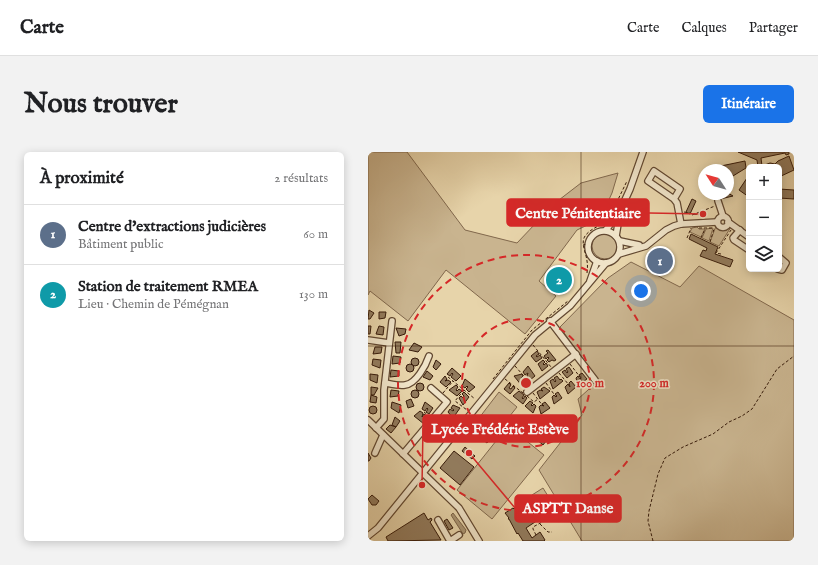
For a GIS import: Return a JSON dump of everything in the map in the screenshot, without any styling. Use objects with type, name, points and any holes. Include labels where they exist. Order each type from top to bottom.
[{"type":"street","points":[[606,263],[597,261],[590,254],[585,245],[594,234],[606,230],[620,211],[630,189],[643,152]]},
{"type":"street","points":[[674,199],[680,189],[654,171],[648,181],[674,199],[681,224]]},
{"type":"street","points":[[718,203],[723,216],[748,236]]},
{"type":"street","points":[[616,236],[620,211]]},
{"type":"street","points":[[715,225],[720,217],[723,216]]},
{"type":"street","points":[[368,536],[378,528],[530,341],[550,321],[570,306],[606,263],[611,261],[619,254],[646,246],[666,230],[681,224],[715,225],[721,227],[731,224]]},
{"type":"street","points":[[606,230],[616,236],[620,242],[619,254]]},
{"type":"street","points":[[740,230],[733,238],[746,248]]},
{"type":"street","points":[[620,242],[631,245],[646,246]]},
{"type":"street","points":[[782,260],[786,263],[782,270]]},
{"type":"street","points":[[589,285],[597,261]]},
{"type":"street","points":[[376,428],[384,419],[385,383],[392,321]]},
{"type":"street","points":[[550,321],[595,380]]},
{"type":"street","points":[[368,340],[389,343]]},
{"type":"street","points":[[530,389],[576,354]]},
{"type":"street","points":[[385,383],[405,385],[413,382],[427,363],[429,356]]},
{"type":"street","points":[[403,454],[432,418],[449,403],[431,388]]},
{"type":"street","points":[[368,420],[459,508],[479,541]]},
{"type":"street","points":[[375,453],[377,442],[383,435]]},
{"type":"street","points":[[438,520],[450,541],[459,536]]},
{"type":"path","points":[[611,214],[628,178]]},
{"type":"path","points":[[692,215],[718,203]]},
{"type":"path","points":[[678,209],[692,215],[699,216]]},
{"type":"path","points":[[589,262],[584,252],[586,234],[589,230],[606,222]]},
{"type":"path","points":[[721,254],[716,252],[731,224]]},
{"type":"path","points":[[697,226],[699,228],[706,228],[715,225]]},
{"type":"path","points":[[710,242],[715,225]]},
{"type":"path","points":[[686,238],[694,226]]},
{"type":"path","points":[[701,238],[706,228]]},
{"type":"path","points":[[530,341],[569,385]]},
{"type":"path","points":[[653,541],[648,521],[649,511],[658,474],[666,458],[683,447],[713,434],[729,422],[752,409],[777,369],[794,356]]},
{"type":"path","points":[[567,361],[580,378]]},
{"type":"path","points":[[512,362],[530,389],[544,406]]},
{"type":"path","points":[[501,376],[534,402],[538,398]]},
{"type":"path","points":[[448,377],[476,400]]},
{"type":"path","points":[[440,396],[453,381]]},
{"type":"path","points":[[546,383],[556,397]]},
{"type":"path","points":[[464,390],[455,401],[467,410]]},
{"type":"path","points":[[424,412],[432,418]]},
{"type":"path","points":[[536,535],[533,529],[544,521]]},
{"type":"path","points":[[539,524],[548,532],[552,532]]},
{"type":"shaded area","points":[[368,152],[407,152],[465,230],[517,243],[555,203],[581,183],[618,173],[612,193],[600,219],[577,230],[539,281],[556,296],[525,334],[446,270],[408,321],[370,291],[368,295]]},
{"type":"shaded area","points":[[716,226],[722,229],[731,227],[719,246],[710,242]]},
{"type":"shaded area","points":[[697,227],[699,229],[705,229],[701,237],[690,232],[692,228]]},
{"type":"shaded area","points":[[713,228],[709,241],[702,238],[706,229]]},
{"type":"shaded area","points":[[605,233],[614,237],[618,246],[614,255],[605,259],[596,255],[592,246],[596,237]]},
{"type":"shaded area","points":[[631,262],[680,287],[699,266],[794,320],[794,541],[582,541],[539,470],[582,415],[578,399],[598,381],[560,327],[608,278]]},
{"type":"shaded area","points":[[499,392],[517,407],[497,432],[479,418]]},
{"type":"shaded area","points":[[508,426],[544,455],[492,519],[457,490]]},
{"type":"shaded area","points":[[543,488],[556,509],[545,516],[532,495]]},
{"type":"shaded area","points":[[453,513],[466,530],[465,533],[463,534],[451,515]]},
{"type":"building","points":[[738,152],[789,152],[789,154],[786,155],[785,153],[761,158],[762,164],[758,164],[757,160]]},
{"type":"building","points":[[789,156],[794,170],[782,176],[782,164],[775,164]]},
{"type":"building","points":[[745,161],[746,168],[734,175],[734,164],[730,164]]},
{"type":"building","points":[[746,180],[746,195],[739,190]]},
{"type":"building","points":[[782,189],[794,190],[794,199],[782,198]]},
{"type":"building","points":[[692,199],[696,201],[690,214],[686,212]]},
{"type":"building","points":[[691,234],[718,247],[715,254],[733,260],[730,267],[700,256],[703,250],[706,251],[707,248],[689,239]]},
{"type":"building","points":[[657,253],[667,259],[662,268],[649,260],[652,256],[655,257]]},
{"type":"building","points":[[559,271],[568,277],[559,289],[550,282]]},
{"type":"building","points":[[369,310],[374,313],[370,319],[368,319]]},
{"type":"building","points":[[379,312],[386,312],[385,318],[379,319]]},
{"type":"building","points":[[368,326],[371,326],[370,334],[368,334]]},
{"type":"building","points":[[379,326],[384,327],[383,335],[376,334]]},
{"type":"building","points":[[396,328],[406,329],[405,334],[399,336]]},
{"type":"building","points":[[395,342],[401,342],[400,353],[396,353]]},
{"type":"building","points":[[414,343],[422,347],[418,352],[409,350]]},
{"type":"building","points":[[375,347],[382,347],[381,353],[373,354]]},
{"type":"building","points":[[548,350],[556,360],[549,362],[547,360],[549,358],[548,357],[546,359],[544,356],[548,353],[546,351]]},
{"type":"building","points":[[537,351],[539,354],[536,356],[537,357],[540,355],[542,358],[536,362],[531,356]]},
{"type":"building","points":[[393,356],[401,357],[400,363],[392,364]]},
{"type":"building","points":[[413,358],[417,358],[419,362],[417,366],[413,366],[411,364],[411,360]]},
{"type":"building","points":[[373,359],[381,360],[380,368],[372,365]]},
{"type":"building","points":[[436,360],[441,364],[436,370],[433,367]]},
{"type":"building","points":[[543,360],[545,362],[543,364],[544,365],[546,363],[548,366],[542,371],[538,364]]},
{"type":"building","points":[[410,364],[413,365],[413,371],[410,372],[407,371],[406,368],[407,365]]},
{"type":"building","points":[[528,366],[535,376],[530,380],[527,376],[528,373],[525,375],[523,372]]},
{"type":"building","points":[[569,367],[573,373],[567,378],[562,372],[565,370],[567,373],[568,372],[566,369]]},
{"type":"building","points":[[452,368],[461,376],[456,381],[451,377],[453,374],[452,373],[450,376],[447,374]]},
{"type":"building","points":[[391,370],[399,371],[399,376],[390,377]]},
{"type":"building","points":[[427,371],[433,376],[430,380],[423,377]]},
{"type":"building","points":[[582,373],[587,379],[578,385],[576,378],[578,376],[580,379],[581,378],[579,375]]},
{"type":"building","points":[[370,374],[378,375],[377,383],[370,380]]},
{"type":"building","points":[[522,374],[523,376],[521,378],[522,379],[524,377],[527,380],[522,386],[514,376]]},
{"type":"building","points":[[445,376],[447,379],[445,381],[448,380],[451,382],[446,387],[440,382]]},
{"type":"building","points":[[557,376],[563,381],[553,389],[550,381],[553,379],[555,382],[556,381],[554,378]]},
{"type":"building","points":[[465,379],[475,387],[469,392],[466,389],[468,387],[467,386],[465,388],[462,386]]},
{"type":"building","points":[[571,381],[576,387],[568,394],[565,387],[568,384],[570,387],[569,383]]},
{"type":"building","points":[[418,383],[422,383],[424,387],[422,391],[418,391],[416,389],[416,385]]},
{"type":"building","points":[[509,383],[511,385],[509,388],[511,389],[513,386],[515,388],[510,394],[504,389]]},
{"type":"building","points":[[456,385],[458,387],[456,390],[457,391],[459,389],[462,391],[457,396],[449,390]]},
{"type":"building","points":[[371,387],[378,388],[374,395],[371,395]]},
{"type":"building","points":[[544,387],[550,391],[540,399],[537,392],[540,390],[543,391],[541,389]]},
{"type":"building","points":[[391,390],[399,391],[398,396],[390,397]]},
{"type":"building","points":[[413,390],[417,390],[419,394],[417,398],[413,398],[411,396],[411,392]]},
{"type":"building","points":[[519,391],[524,395],[522,398],[523,399],[525,396],[527,398],[523,404],[513,396]]},
{"type":"building","points":[[464,392],[469,397],[463,405],[459,398],[461,396],[463,398],[464,396],[462,394]]},
{"type":"building","points":[[558,392],[562,398],[554,404],[552,397],[554,395],[556,397],[557,396],[555,394]]},
{"type":"building","points":[[371,395],[377,397],[376,403],[370,402]]},
{"type":"building","points":[[411,399],[414,406],[408,408],[406,401]]},
{"type":"building","points":[[530,401],[533,403],[531,405],[532,406],[534,404],[536,406],[533,413],[525,406]]},
{"type":"building","points":[[392,402],[401,405],[399,413],[391,408]]},
{"type":"building","points":[[425,402],[433,408],[429,414],[426,412],[428,409],[427,408],[425,411],[422,409]]},
{"type":"building","points":[[545,402],[550,408],[541,414],[539,407],[541,405],[544,406],[542,404]]},
{"type":"building","points":[[453,405],[460,408],[453,418],[448,412],[450,409],[453,411],[454,410],[451,408]]},
{"type":"building","points":[[371,406],[375,406],[377,410],[375,414],[371,414],[369,412],[369,408]]},
{"type":"building","points":[[420,411],[423,413],[422,417],[424,414],[427,416],[424,424],[414,416]]},
{"type":"building","points":[[395,417],[400,421],[396,427],[392,425]]},
{"type":"building","points":[[390,425],[396,427],[391,433],[386,429]]},
{"type":"building","points":[[482,430],[489,435],[491,432],[494,434],[487,443],[478,436]]},
{"type":"building","points":[[540,430],[549,437],[543,445],[534,437]]},
{"type":"building","points":[[465,447],[475,456],[472,459],[462,451]]},
{"type":"building","points":[[454,451],[474,467],[460,485],[440,468]]},
{"type":"building","points":[[368,453],[371,458],[369,461],[368,461]]},
{"type":"building","points":[[372,495],[379,501],[376,505],[372,505],[368,499]]},
{"type":"building","points":[[526,500],[538,520],[526,528],[532,538],[540,532],[545,540],[544,541],[523,541],[518,533],[517,534],[505,513],[513,508],[514,509]]},
{"type":"building","points":[[424,513],[428,520],[431,518],[432,520],[430,522],[441,540],[388,541],[386,537]]},
{"type":"building","points":[[447,519],[453,528],[449,530],[444,521]]},
{"type":"place","name":"Centre Pénitentiaire","points":[[703,214]]},
{"type":"place","name":"Centre d'extractions judicières","points":[[660,261]]},
{"type":"place","name":"Station de traitement RMEA","points":[[559,280]]},
{"type":"place","name":"ASPTT Danse","points":[[469,453]]},
{"type":"place","name":"Lycée Frédéric Estève","points":[[422,485]]}]
